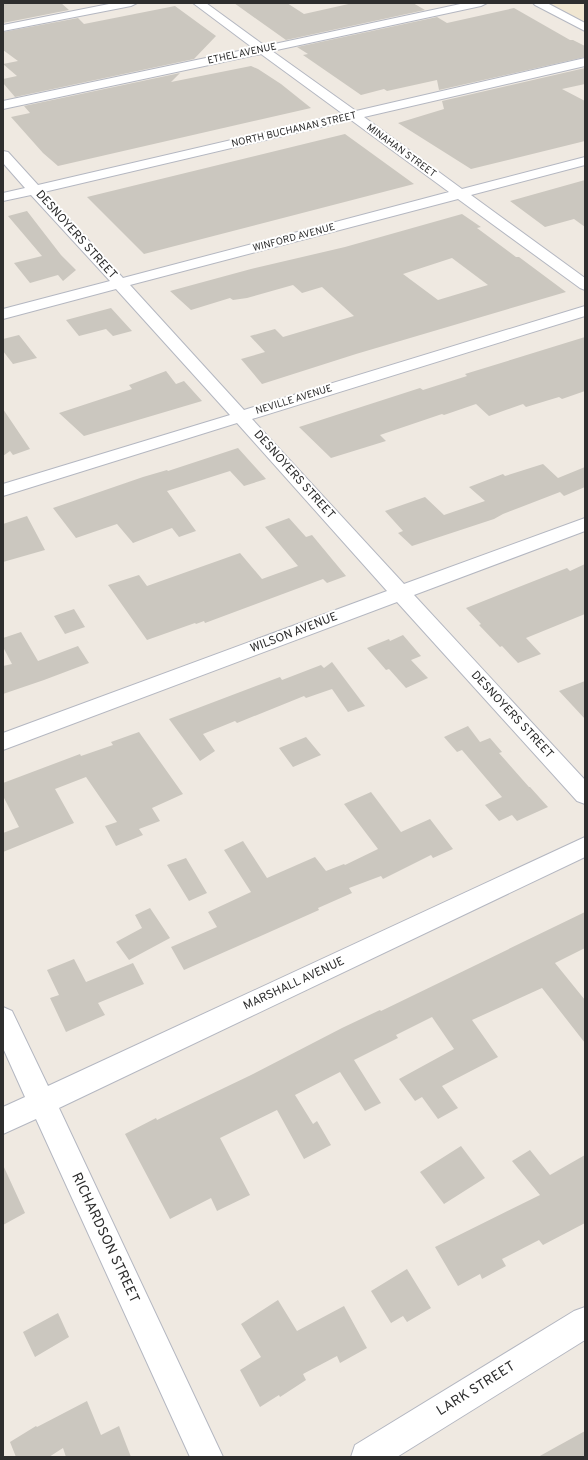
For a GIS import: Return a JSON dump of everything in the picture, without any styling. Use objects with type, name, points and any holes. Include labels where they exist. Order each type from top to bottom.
[{"type":"street","points":[[3,28],[131,3]]},
{"type":"street","name":"MINAHAN STREET","points":[[199,3],[585,285]]},
{"type":"street","name":"ETHEL AVENUE","points":[[3,105],[481,3]]},
{"type":"street","points":[[539,3],[585,28]]},
{"type":"street","name":"NORTH BUCHANAN STREET","points":[[3,197],[585,62]]},
{"type":"street","name":"DESNOYERS STREET","points":[[3,155],[241,416],[399,593],[585,795]]},
{"type":"street","name":"WINFORD AVENUE","points":[[3,314],[585,162]]},
{"type":"street","name":"NEVILLE AVENUE","points":[[3,490],[585,311]]},
{"type":"street","name":"WILSON AVENUE","points":[[3,742],[585,524]]},
{"type":"street","name":"MARSHALL AVENUE","points":[[3,1121],[585,846]]},
{"type":"street","name":"RICHARDSON STREET","points":[[3,1019],[207,1457]]},
{"type":"street","name":"LARK STREET","points":[[367,1457],[585,1322]]},
{"type":"shaded area","points":[[539,3],[585,3],[585,28]]},
{"type":"building","points":[[3,3],[61,3],[69,10],[3,23]]},
{"type":"building","points":[[234,3],[287,3],[304,14],[353,3],[413,3],[425,10],[286,40]]},
{"type":"building","points":[[175,6],[216,36],[194,59],[15,97],[3,83],[3,79],[17,76],[3,64],[18,61],[3,50],[3,32],[78,18],[84,24]]},
{"type":"building","points":[[514,8],[570,40],[585,46],[585,57],[439,90],[437,80],[387,91],[384,89],[361,95],[303,55],[308,54],[297,47],[437,17],[447,23]]},
{"type":"building","points":[[251,66],[281,84],[311,108],[58,166],[43,153],[11,117],[30,113],[24,106],[180,73],[171,82]]},
{"type":"building","points":[[585,68],[585,84],[562,89],[585,101],[585,141],[471,169],[398,123],[444,109],[442,101]]},
{"type":"building","points":[[345,134],[414,184],[144,254],[87,197]]},
{"type":"building","points":[[585,180],[585,227],[574,219],[545,227],[510,201]]},
{"type":"building","points":[[27,211],[61,255],[76,270],[63,281],[58,275],[30,283],[14,263],[42,256],[8,216]]},
{"type":"building","points":[[462,214],[481,227],[477,228],[566,292],[356,354],[262,384],[241,359],[265,352],[250,336],[275,329],[283,337],[354,316],[322,287],[302,293],[293,285],[247,298],[233,300],[230,298],[191,310],[170,291],[251,269],[345,247]],"holes":[[[452,258],[488,285],[438,300],[403,274]]]},
{"type":"building","points":[[111,308],[132,331],[113,336],[106,329],[79,336],[66,320]]},
{"type":"building","points":[[19,335],[37,358],[13,364],[3,351],[3,339]]},
{"type":"building","points":[[585,337],[585,391],[562,399],[559,397],[526,407],[523,404],[489,416],[476,404],[380,435],[386,441],[331,458],[299,427],[420,388],[423,390],[467,376],[465,374]]},
{"type":"building","points":[[166,371],[176,384],[184,381],[202,401],[84,436],[59,413],[132,389],[129,385]]},
{"type":"building","points":[[3,409],[30,449],[13,455],[10,451],[3,456]]},
{"type":"building","points":[[238,448],[266,479],[244,486],[230,471],[167,491],[196,531],[179,537],[172,528],[133,543],[117,524],[76,538],[53,508],[143,477],[167,470],[168,471]]},
{"type":"building","points":[[543,464],[558,478],[585,467],[585,487],[564,496],[560,492],[503,514],[494,519],[412,546],[398,533],[403,531],[385,511],[425,497],[444,515],[485,501],[469,487],[503,474],[505,476]]},
{"type":"building","points":[[27,516],[45,550],[3,562],[3,524]]},
{"type":"building","points":[[289,518],[306,537],[312,535],[346,576],[327,583],[323,579],[205,623],[204,621],[195,623],[147,640],[108,585],[139,575],[147,586],[240,553],[262,579],[298,566],[265,527]]},
{"type":"building","points":[[585,564],[585,614],[526,638],[541,654],[518,663],[479,625],[481,624],[466,608],[567,568],[570,571]]},
{"type":"building","points":[[74,609],[85,627],[65,634],[54,616]]},
{"type":"building","points":[[21,632],[38,661],[78,646],[89,663],[3,694],[3,666],[12,664],[3,647],[3,638]]},
{"type":"building","points":[[403,635],[421,656],[411,660],[428,678],[406,688],[389,669],[386,670],[367,648],[389,639],[390,641]]},
{"type":"building","points":[[332,662],[365,706],[348,712],[332,689],[306,698],[304,696],[237,723],[235,721],[203,734],[215,751],[200,761],[169,719],[280,677],[282,680],[321,665],[324,668]]},
{"type":"building","points":[[585,681],[585,719],[559,691]]},
{"type":"building","points":[[468,726],[480,742],[490,738],[502,752],[499,753],[548,807],[517,821],[512,815],[499,821],[485,805],[502,797],[462,750],[457,752],[444,737]]},
{"type":"building","points":[[139,732],[183,794],[152,808],[160,821],[139,829],[143,835],[116,846],[105,826],[117,822],[86,777],[55,789],[74,823],[3,852],[3,833],[19,827],[3,796],[3,783],[80,754],[81,756],[113,745],[111,742]]},
{"type":"building","points":[[306,737],[321,755],[293,767],[279,748]]},
{"type":"building","points":[[371,792],[401,832],[430,819],[453,849],[433,858],[431,855],[383,879],[381,876],[349,888],[352,893],[318,908],[319,910],[184,970],[171,947],[217,927],[208,912],[251,892],[224,850],[243,841],[267,878],[315,857],[326,871],[344,864],[345,865],[378,849],[344,804]]},
{"type":"building","points":[[186,858],[207,893],[189,901],[167,865]]},
{"type":"building","points":[[150,908],[170,938],[129,960],[116,942],[142,928],[135,915]]},
{"type":"building","points":[[585,912],[585,948],[555,963],[585,1000],[585,1043],[542,988],[472,1020],[498,1057],[442,1086],[458,1108],[438,1119],[422,1097],[415,1101],[399,1079],[454,1049],[432,1017],[396,1035],[398,1038],[354,1060],[381,1103],[365,1111],[340,1072],[295,1095],[313,1124],[317,1121],[331,1145],[304,1159],[277,1110],[220,1138],[250,1195],[217,1211],[211,1198],[170,1219],[125,1134],[156,1118],[157,1120],[249,1076],[342,1028],[380,1010],[381,1011]]},
{"type":"building","points":[[74,959],[86,982],[133,963],[144,984],[98,1003],[105,1015],[66,1032],[50,998],[59,995],[47,970]]},
{"type":"building","points":[[461,1146],[485,1178],[444,1204],[420,1172]]},
{"type":"building","points":[[530,1150],[550,1175],[585,1155],[585,1223],[543,1245],[539,1240],[502,1259],[506,1266],[482,1279],[480,1274],[458,1286],[435,1247],[540,1195],[512,1161]]},
{"type":"building","points":[[3,1165],[25,1213],[3,1225]]},
{"type":"building","points":[[407,1269],[431,1308],[407,1322],[403,1316],[391,1323],[371,1291]]},
{"type":"building","points":[[278,1300],[297,1331],[344,1306],[367,1348],[340,1363],[337,1356],[303,1374],[306,1380],[280,1397],[279,1395],[260,1407],[240,1370],[261,1357],[241,1324]]},
{"type":"building","points":[[58,1313],[69,1337],[35,1357],[23,1332]]},
{"type":"building","points":[[87,1401],[101,1435],[119,1426],[131,1457],[66,1457],[63,1448],[49,1457],[16,1457],[10,1442],[36,1426],[37,1427]]},
{"type":"building","points":[[585,1431],[585,1457],[538,1457]]}]
